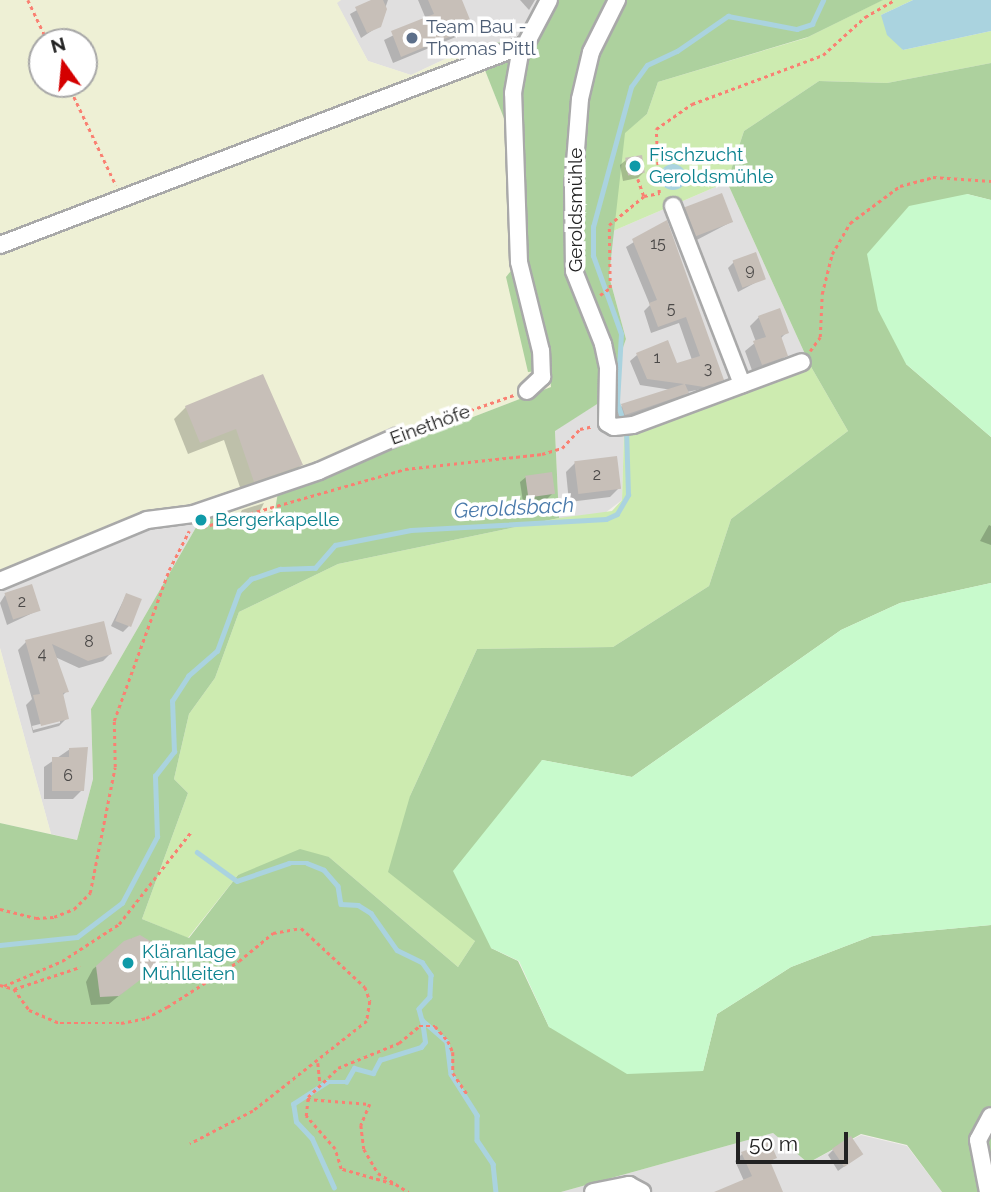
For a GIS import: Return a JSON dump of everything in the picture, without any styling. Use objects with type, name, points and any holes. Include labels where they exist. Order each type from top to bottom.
[{"type":"street","points":[[527,391],[542,377],[541,352],[519,261],[513,93],[524,45],[550,0]]},
{"type":"street","name":"Geroldsmühle","points":[[610,425],[606,356],[574,271],[573,188],[580,99],[591,52],[617,0]]},
{"type":"street","points":[[0,245],[524,45]]},
{"type":"street","points":[[673,206],[742,384]]},
{"type":"street","points":[[610,425],[633,425],[802,362]]},
{"type":"street","name":"Einethöfe","points":[[0,581],[147,520],[193,514],[319,471],[398,436]]},
{"type":"street","points":[[988,1192],[978,1140],[991,1116]]},
{"type":"street","points":[[593,1192],[629,1185],[642,1192]]},
{"type":"path","points":[[28,0],[41,28]]},
{"type":"path","points":[[673,206],[659,193],[656,129],[692,104],[823,55],[865,17],[894,0]]},
{"type":"path","points":[[75,98],[121,197]]},
{"type":"path","points":[[802,362],[820,337],[822,294],[832,254],[850,223],[875,200],[900,186],[933,177],[991,181]]},
{"type":"path","points":[[638,179],[644,196]]},
{"type":"path","points":[[601,291],[610,288],[609,225],[644,196],[659,193]]},
{"type":"path","name":"Einethöfe","points":[[398,436],[527,391]]},
{"type":"path","points":[[193,514],[201,527],[211,528],[405,470],[542,454],[562,448],[580,429],[610,425]]},
{"type":"path","points":[[0,909],[36,918],[54,916],[74,909],[90,893],[112,792],[114,721],[193,514]]},
{"type":"path","points":[[2,985],[62,961],[119,925],[191,832]]},
{"type":"path","points":[[2,985],[14,989],[29,1010],[60,1023],[89,1026],[146,1018],[239,961],[273,933],[301,928],[365,987],[370,1001],[367,1021],[318,1062],[223,1130],[190,1144]]},
{"type":"path","points":[[14,989],[80,967]]},
{"type":"path","points":[[393,1184],[341,1169],[335,1149],[306,1116],[307,1099],[320,1083],[358,1058],[399,1043],[419,1026],[435,1026],[451,1047],[453,1073],[467,1094]]},
{"type":"path","points":[[318,1062],[320,1083]]},
{"type":"path","points":[[307,1099],[370,1104],[361,1125],[364,1149],[378,1173],[408,1192]]},
{"type":"shaded area","points":[[556,0],[522,40],[475,45],[411,75],[368,61],[336,2]]},
{"type":"shaded area","points":[[727,182],[810,365],[624,433],[622,500],[601,516],[559,518],[555,430],[605,399],[626,339],[609,276],[613,231]]},
{"type":"shaded area","points":[[169,508],[202,517],[91,709],[93,779],[77,840],[51,834],[0,648],[0,578]]},
{"type":"shaded area","points":[[773,1133],[808,1163],[861,1135],[907,1146],[942,1192],[561,1192]]},
{"type":"green space","points":[[0,0],[341,0],[337,3],[368,61],[411,75],[475,45],[511,135],[551,387],[278,492],[275,509],[235,524],[217,513],[202,517],[169,508],[0,578]]},
{"type":"green space","points":[[556,0],[883,0],[808,37],[658,82],[647,114],[625,133],[609,276],[626,339],[605,399],[555,431],[559,518],[338,564],[239,612],[215,678],[189,714],[174,779],[188,793],[142,919],[189,938],[238,875],[300,849],[329,857],[458,967],[475,941],[388,872],[410,796],[477,649],[613,647],[709,586],[731,519],[848,431],[810,365],[727,182],[744,131],[819,81],[887,83],[991,63],[991,200],[967,194],[906,364],[991,437],[991,583],[900,603],[841,630],[632,777],[542,760],[491,948],[518,961],[549,1027],[703,1071],[717,1014],[791,967],[872,936],[991,925],[991,1192],[942,1192],[907,1145],[861,1134],[808,1163],[773,1133],[561,1192],[0,1192],[0,823],[77,840],[93,779],[91,709],[202,517],[217,513],[235,523],[275,510],[278,492],[551,387],[549,370],[528,372],[506,277],[515,266],[511,136],[475,45],[522,40]]},
{"type":"green space","points":[[882,0],[913,0],[881,15],[903,50],[991,31],[991,63],[887,83],[819,81],[744,131],[727,182],[613,231],[624,133],[647,114],[658,82],[806,38]]},
{"type":"green space","points":[[967,194],[991,200],[991,437],[906,364],[878,310],[867,254],[909,206]]},
{"type":"green space","points":[[810,365],[848,431],[731,519],[709,586],[613,647],[477,649],[410,796],[475,941],[458,967],[329,857],[238,875],[188,938],[142,919],[188,793],[174,779],[189,714],[215,678],[239,612],[338,564],[559,518],[612,511],[622,500],[624,433]]},
{"type":"green space","points":[[991,583],[991,925],[872,936],[791,967],[717,1014],[703,1071],[627,1074],[549,1027],[519,961],[491,948],[453,871],[542,760],[632,777],[841,630],[900,603]]},
{"type":"green space","points":[[0,648],[51,834],[0,823]]},
{"type":"water","points":[[913,0],[991,0],[991,31],[903,50],[887,35],[881,15]]},
{"type":"water","points":[[673,164],[682,168],[686,177],[682,186],[673,190],[664,186],[660,177],[664,168]]},
{"type":"building","points":[[371,0],[383,0],[387,9],[381,27],[367,33],[355,7]]},
{"type":"building","points":[[428,0],[462,0],[473,27],[401,57],[391,31],[434,14]]},
{"type":"building","name":"Fischzucht Geroldsmühle","points":[[642,155],[645,173],[628,175],[625,158]]},
{"type":"building","points":[[722,193],[733,222],[696,236],[685,207]]},
{"type":"building","points":[[667,220],[724,380],[704,387],[685,384],[689,393],[625,415],[621,404],[684,384],[647,379],[636,353],[668,340],[677,363],[700,356],[686,317],[658,327],[649,303],[657,300],[632,239]]},
{"type":"building","points":[[756,252],[766,279],[742,288],[733,261]]},
{"type":"building","points":[[780,308],[789,333],[781,336],[788,356],[762,365],[753,341],[766,337],[758,316]]},
{"type":"building","points":[[263,374],[303,465],[254,482],[236,429],[200,443],[185,406]]},
{"type":"building","points":[[617,456],[621,489],[578,494],[574,461]]},
{"type":"building","points":[[552,472],[555,494],[528,498],[525,476]]},
{"type":"building","points":[[32,584],[41,611],[13,620],[4,593]]},
{"type":"building","points":[[126,593],[142,599],[131,627],[115,621]]},
{"type":"building","points":[[104,621],[112,654],[88,661],[52,644],[69,692],[63,693],[69,719],[41,726],[33,695],[40,694],[25,640]]},
{"type":"building","points":[[88,747],[84,791],[52,791],[52,757],[69,757],[69,748]]},
{"type":"building","name":"Kläranlage Mühlleiten","points":[[140,935],[155,944],[157,967],[119,996],[100,997],[96,966],[124,941]]},
{"type":"building","points":[[851,1136],[863,1154],[844,1167],[832,1149]]},
{"type":"building","points":[[770,1142],[777,1158],[770,1161],[783,1192],[714,1192],[752,1176],[741,1152]]},
{"type":"waterway","name":"Geroldsbach","points":[[623,421],[617,403],[621,334],[593,256],[593,227],[631,87],[647,65],[677,51],[728,16],[797,29],[812,24],[823,0]]},
{"type":"waterway","name":"Geroldsbach","points":[[0,945],[77,937],[122,903],[157,837],[155,776],[174,752],[172,701],[188,676],[217,651],[239,591],[251,579],[280,569],[315,568],[335,545],[411,530],[606,519],[617,514],[628,495],[626,429]]},
{"type":"waterway","points":[[197,852],[237,881],[289,863],[307,863],[324,870],[338,886],[341,904],[358,905],[371,913],[397,950],[422,962],[431,975],[430,997],[419,1009],[422,1020],[447,1042],[451,1074],[477,1115],[477,1140],[493,1164],[496,1192]]},
{"type":"waterway","points":[[334,1188],[312,1139],[296,1122],[293,1104],[327,1082],[346,1082],[354,1068],[373,1073],[380,1060],[421,1047],[425,1042],[422,1020]]},
{"type":"place","name":"Team Bau - Thomas Pittl","points":[[412,38]]},
{"type":"place","name":"Fischzucht Geroldsmühle","points":[[635,166]]},
{"type":"place","name":"Bergerkapelle","points":[[201,520]]},
{"type":"place","name":"Kläranlage Mühlleiten","points":[[128,963]]}]
